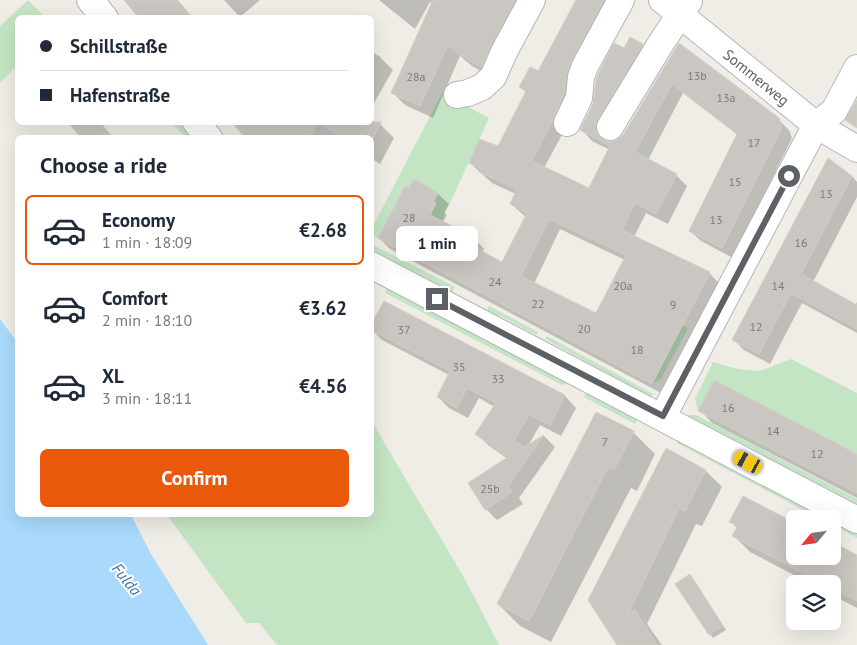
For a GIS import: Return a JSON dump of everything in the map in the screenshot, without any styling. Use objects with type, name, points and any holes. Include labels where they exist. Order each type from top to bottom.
[{"type":"street","points":[[90,0],[102,15]]},
{"type":"street","points":[[456,95],[468,93],[482,87],[493,77],[532,0]]},
{"type":"street","points":[[567,124],[579,98],[581,76],[585,66],[621,0]]},
{"type":"street","points":[[610,127],[661,43],[677,5]]},
{"type":"street","name":"Sommerweg","points":[[677,5],[816,125],[857,149]]},
{"type":"street","points":[[663,416],[816,125],[834,111],[856,71]]},
{"type":"street","points":[[198,125],[207,135]]},
{"type":"street","points":[[374,266],[663,416],[857,520]]},
{"type":"green space","points":[[28,0],[43,15],[15,15],[15,68],[0,83],[0,26]]},
{"type":"green space","points":[[442,93],[489,118],[439,227],[422,230],[436,204],[433,202],[438,193],[414,179],[409,188],[405,186],[378,238],[374,236],[374,224]]},
{"type":"green space","points":[[174,125],[181,125],[190,135],[183,135]]},
{"type":"green space","points":[[374,246],[455,287],[452,293],[437,289],[435,283],[374,251]]},
{"type":"green space","points":[[392,285],[404,291],[405,299],[420,306],[425,303],[430,306],[432,313],[447,320],[452,317],[457,319],[457,326],[473,333],[482,333],[484,340],[515,355],[525,354],[524,361],[556,377],[562,374],[567,381],[562,385],[385,293],[386,289]]},
{"type":"green space","points":[[489,306],[538,332],[536,335],[499,315],[492,318],[485,314]]},
{"type":"green space","points":[[682,325],[688,328],[661,379],[652,384]]},
{"type":"green space","points":[[547,336],[653,394],[649,401],[627,391],[627,384],[545,339]]},
{"type":"green space","points":[[791,359],[857,393],[857,454],[714,380],[698,411],[695,399],[713,362],[738,369],[760,371]]},
{"type":"green space","points":[[587,391],[640,415],[635,424],[584,397]]},
{"type":"green space","points":[[686,415],[696,415],[857,499],[857,510],[829,495],[828,489],[735,441],[730,444],[683,420]]},
{"type":"green space","points":[[374,424],[466,581],[499,645],[277,645],[259,623],[246,623],[168,517],[374,517]]},
{"type":"green space","points":[[681,436],[824,510],[803,510],[677,443]]},
{"type":"green space","points":[[841,519],[857,527],[857,538],[841,529]]},
{"type":"water","name":"Fulda","points":[[0,319],[15,339],[15,517],[132,517],[151,554],[208,645],[0,645]]},
{"type":"building","points":[[124,0],[177,0],[190,15],[136,15]]},
{"type":"building","points":[[433,0],[515,0],[481,67],[458,54],[448,45],[420,106],[391,93]]},
{"type":"building","points":[[576,0],[604,0],[572,59],[566,75],[564,94],[532,161],[589,188],[610,146],[580,130],[593,104],[599,72],[614,43],[624,48],[630,37],[643,44],[597,120],[595,126],[597,134],[603,140],[609,142],[617,140],[623,135],[679,43],[779,118],[782,127],[722,248],[689,231],[737,134],[672,84],[635,152],[677,174],[656,214],[635,203],[622,230],[710,272],[652,384],[378,238],[405,186],[409,188],[414,179],[438,193],[433,202],[436,203],[430,215],[474,237],[469,244],[502,262],[527,213],[510,204],[517,189],[479,172],[481,169],[469,163],[479,139],[498,146],[526,91],[519,87],[530,67],[538,71]],"holes":[[[549,219],[626,255],[596,313],[521,276]]]},
{"type":"building","points":[[857,100],[857,128],[845,120]]},
{"type":"building","points":[[374,122],[381,122],[374,136],[338,135],[322,125],[374,125]]},
{"type":"building","points":[[70,125],[102,125],[111,135],[79,135]]},
{"type":"building","points":[[234,125],[316,125],[311,135],[243,135]]},
{"type":"building","points":[[828,158],[852,176],[801,274],[857,305],[857,329],[791,293],[759,354],[732,340]]},
{"type":"building","points":[[384,301],[565,395],[550,425],[529,414],[514,441],[524,447],[544,435],[508,486],[512,492],[485,510],[468,483],[508,457],[475,434],[496,403],[467,388],[457,408],[437,397],[450,371],[374,332],[374,319]]},
{"type":"building","points":[[714,380],[857,454],[857,493],[698,411]]},
{"type":"building","points":[[596,412],[634,431],[614,470],[608,467],[529,621],[497,604]]},
{"type":"building","points":[[666,448],[706,470],[685,511],[679,508],[628,614],[635,610],[657,645],[617,645],[588,600]]},
{"type":"building","points":[[743,496],[786,518],[786,564],[732,536],[738,526],[729,522]]},
{"type":"building","points":[[841,547],[857,555],[857,601],[841,593],[841,575],[807,575],[788,565],[841,565]]},
{"type":"building","points":[[690,574],[723,626],[709,635],[675,584]]},
{"type":"route","points":[[437,299],[663,416],[789,176]]}]
